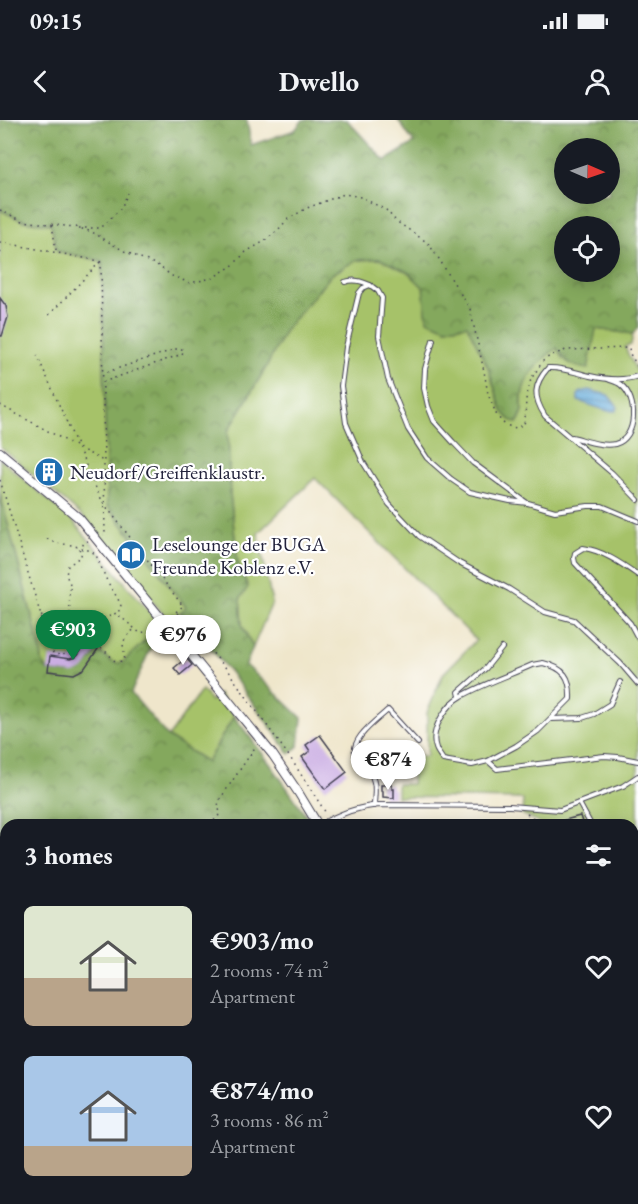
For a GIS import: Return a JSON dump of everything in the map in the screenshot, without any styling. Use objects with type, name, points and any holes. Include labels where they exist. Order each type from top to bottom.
[{"type":"street","points":[[0,452],[79,518],[273,755],[315,819]]},
{"type":"lane","points":[[345,282],[351,279],[361,281],[378,291],[382,298],[378,336],[388,379],[408,429],[427,458],[451,479],[470,492],[510,501],[528,503],[555,511],[602,506],[638,521]]},
{"type":"lane","points":[[370,285],[359,293],[346,347],[341,386],[346,423],[363,462],[389,504],[419,536],[459,563],[545,612],[574,620],[620,663],[638,684]]},
{"type":"lane","points":[[434,340],[426,369],[424,388],[434,421],[473,463],[528,503]]},
{"type":"lane","points":[[638,376],[632,378],[592,377],[560,367],[548,368],[539,378],[536,392],[538,405],[545,416],[612,472],[638,500]]},
{"type":"lane","points":[[569,436],[605,444],[616,444],[625,438],[633,427],[636,415],[630,395],[622,385],[604,378]]},
{"type":"lane","points":[[638,575],[595,550],[583,548],[575,553],[575,563],[630,622],[638,638]]},
{"type":"lane","points":[[460,696],[459,692],[486,668],[502,648]]},
{"type":"lane","points":[[543,663],[555,666],[564,673],[570,688],[570,699],[550,719],[538,731],[516,746],[472,765],[443,760],[436,748],[435,733],[439,722],[450,705],[460,696],[532,665],[543,663]]},
{"type":"lane","points":[[550,719],[582,718],[594,714],[610,704],[620,682]]},
{"type":"lane","points":[[374,806],[374,782],[368,768],[357,758],[354,748],[358,739],[388,710],[418,743]]},
{"type":"lane","points":[[488,760],[497,769],[604,756],[638,761]]},
{"type":"lane","points":[[330,819],[374,806],[510,806],[560,810],[623,786],[638,776]]},
{"type":"lane","points":[[579,803],[588,819]]},
{"type":"path","points":[[0,210],[22,221],[101,228],[121,208],[128,193]]},
{"type":"path","points":[[76,227],[92,232],[124,251],[157,265],[172,276],[190,283],[212,278],[232,266],[246,252],[277,231],[288,219],[307,208],[344,194],[361,197],[386,210],[396,221],[428,243],[460,291],[470,309],[488,394],[497,416],[505,425]]},
{"type":"path","points":[[51,224],[56,252]]},
{"type":"path","points":[[0,242],[101,261]]},
{"type":"path","points":[[49,315],[101,261]]},
{"type":"path","points":[[101,261],[105,535]]},
{"type":"path","points":[[102,373],[179,348],[184,350],[182,354],[103,382]]},
{"type":"path","points":[[37,355],[99,495],[183,606],[154,630],[140,633],[116,613]]},
{"type":"path","points":[[0,405],[103,462]]},
{"type":"path","points":[[0,480],[50,649],[54,654],[61,656],[73,653],[83,639],[93,640],[96,630],[95,621]]},
{"type":"path","points":[[41,616],[82,626],[87,622],[111,616],[120,610],[121,606],[116,593],[107,581],[98,558],[91,551],[46,539]]},
{"type":"path","points":[[131,551],[132,539]]},
{"type":"path","points":[[48,642],[63,640],[66,637],[71,586],[66,575],[68,566],[81,556],[85,542],[91,541]]},
{"type":"path","points":[[176,612],[225,668],[291,759],[330,819]]},
{"type":"path","points":[[82,626],[83,639]]},
{"type":"path","points":[[88,638],[109,654],[113,660],[119,662],[125,657],[124,640],[134,628]]},
{"type":"path","points":[[66,637],[71,644],[79,644]]},
{"type":"path","points":[[215,819],[220,814],[218,802],[268,727]]},
{"type":"path","points":[[526,813],[536,819]]},
{"type":"green space","points":[[0,120],[247,120],[251,145],[295,130],[303,120],[347,120],[385,161],[414,143],[398,120],[638,120],[638,327],[633,334],[596,329],[588,369],[570,363],[563,358],[557,348],[551,352],[534,369],[526,382],[517,423],[509,419],[502,411],[488,367],[467,325],[446,328],[427,320],[423,287],[408,272],[380,259],[356,260],[332,274],[285,330],[268,364],[228,431],[230,494],[238,564],[248,587],[240,599],[242,625],[253,647],[246,665],[302,718],[299,746],[290,754],[230,672],[180,612],[186,607],[107,505],[102,261],[57,251],[51,224],[23,221],[0,210]]},
{"type":"green space","points":[[0,210],[23,221],[52,224],[57,251],[102,261],[107,505],[187,608],[169,621],[81,515],[0,447]]},
{"type":"green space","points":[[380,259],[408,272],[423,287],[446,328],[467,325],[488,367],[502,411],[517,423],[522,413],[523,389],[529,375],[551,352],[557,348],[563,359],[596,329],[633,334],[631,345],[625,347],[638,376],[638,819],[533,819],[522,814],[523,799],[397,797],[397,784],[412,784],[413,756],[427,756],[427,713],[443,674],[476,640],[315,478],[258,533],[272,603],[253,647],[242,625],[240,599],[248,586],[238,564],[230,494],[228,431],[268,364],[285,330],[332,274],[355,260]]},
{"type":"green space","points":[[0,459],[73,521],[157,621],[154,627],[156,630],[123,663],[114,663],[102,654],[74,674],[48,671],[42,662],[0,493]]},
{"type":"green space","points":[[0,493],[42,662],[48,671],[72,673],[82,670],[97,651],[111,661],[122,663],[156,630],[158,631],[131,693],[168,737],[207,762],[234,716],[308,819],[0,819]]},
{"type":"green space","points":[[202,690],[211,701],[219,694],[234,716],[207,762],[168,737]]},
{"type":"water","points":[[589,390],[608,395],[618,407],[616,411],[608,411],[578,401],[578,395],[581,392]]},
{"type":"building","points":[[0,298],[6,306],[8,317],[2,336],[0,336]]},
{"type":"building","points":[[86,641],[98,649],[84,669],[74,674],[48,671],[50,656],[70,659],[76,657]]},
{"type":"building","points":[[186,658],[192,665],[180,675],[174,668]]},
{"type":"building","points":[[320,735],[347,772],[325,789],[302,757],[310,751],[306,745]]},
{"type":"building","points":[[381,785],[392,785],[394,798],[383,797]]},
{"type":"place","name":"Neudorf/Greiffenklaustr.","points":[[49,472]]},
{"type":"place","name":"Leselounge der BUGA Freunde Koblenz e.V.","points":[[131,555]]}]
